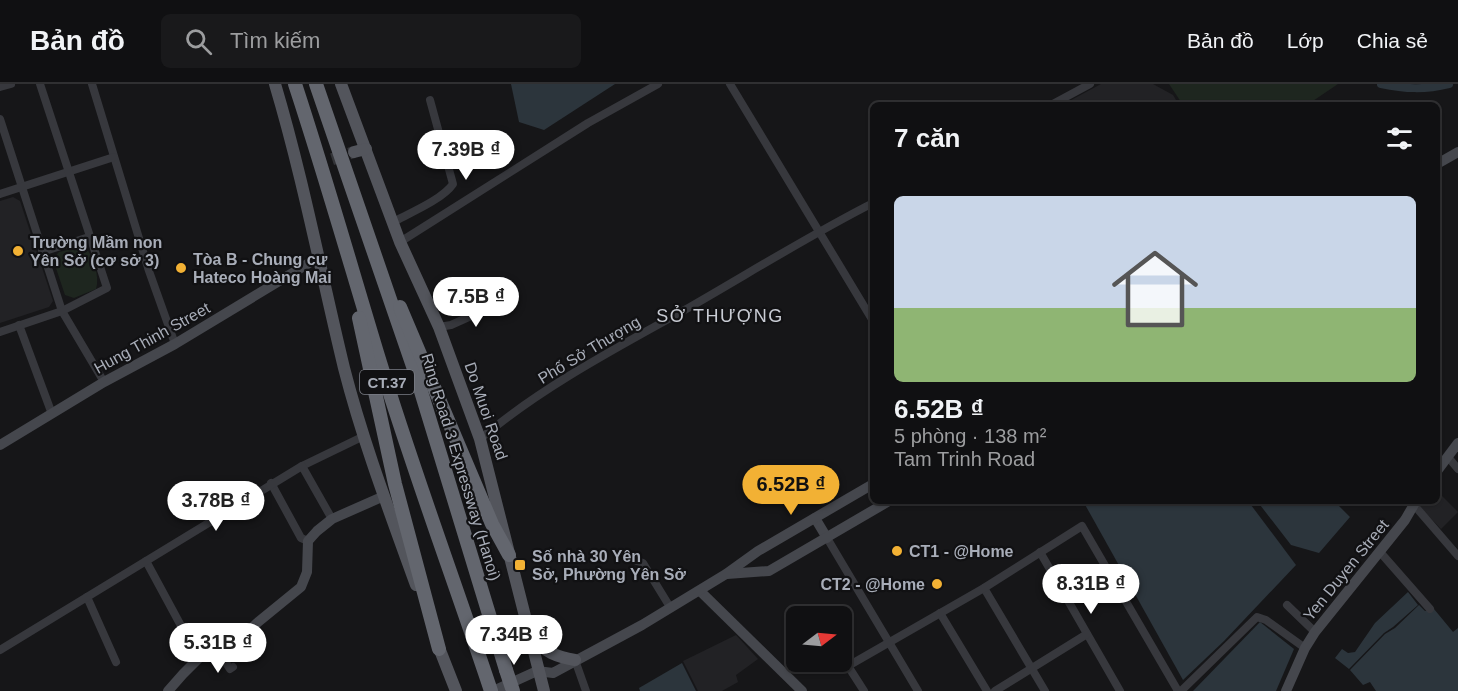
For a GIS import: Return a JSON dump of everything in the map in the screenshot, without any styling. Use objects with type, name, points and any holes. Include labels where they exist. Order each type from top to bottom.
[{"type":"highway","name":"CT.37","points":[[295,84],[383,370],[492,691]]},
{"type":"highway","name":"Ring Road 3 Expressway (Hanoi)","points":[[316,84],[416,375],[513,691]]},
{"type":"highway","points":[[342,231],[392,472],[439,649]]},
{"type":"highway","points":[[369,241],[437,391],[492,524],[510,555]]},
{"type":"main road","points":[[275,84],[300,170],[344,369],[384,496],[456,691]]},
{"type":"main road","name":"Do Muoi Road","points":[[341,84],[360,150],[400,242],[445,326],[480,439],[531,635],[537,671],[544,691]]},
{"type":"main road","points":[[300,170],[315,165]]},
{"type":"main road","points":[[531,635],[539,647],[560,658],[575,660]]},
{"type":"street","points":[[0,87],[11,84]]},
{"type":"street","points":[[0,332],[62,311],[107,288],[40,84]]},
{"type":"street","points":[[92,84],[149,271],[175,344]]},
{"type":"street","points":[[400,242],[588,123],[658,84]]},
{"type":"street","points":[[730,84],[870,316]]},
{"type":"street","points":[[1057,102],[1090,84]]},
{"type":"street","points":[[393,222],[448,190],[453,184],[430,100]]},
{"type":"street","points":[[0,119],[62,311],[104,382]]},
{"type":"street","points":[[1440,162],[1458,152]]},
{"type":"street","points":[[0,194],[114,157]]},
{"type":"street","name":"Phố Sở Thượng","points":[[480,439],[509,414],[574,374],[819,231],[870,205]]},
{"type":"street","points":[[42,252],[89,237]]},
{"type":"street","name":"Hung Thinh Street","points":[[1,442],[175,344],[319,257]]},
{"type":"street","points":[[445,326],[491,307]]},
{"type":"street","points":[[20,325],[52,414]]},
{"type":"street","points":[[0,650],[271,483],[364,436]]},
{"type":"street","points":[[1440,467],[1458,443]]},
{"type":"street","points":[[1448,457],[1458,469]]},
{"type":"street","points":[[302,466],[332,519]]},
{"type":"street","points":[[271,483],[301,538],[308,541]]},
{"type":"street","points":[[544,691],[553,673],[700,591],[758,551],[870,486]]},
{"type":"street","points":[[168,691],[204,653],[240,640],[301,587],[307,572],[308,541],[332,519],[384,496]]},
{"type":"street","points":[[726,574],[769,572],[883,504]]},
{"type":"street","name":"Yen Duyen Street","points":[[1286,691],[1305,648],[1315,632],[1380,552],[1414,504]]},
{"type":"street","points":[[1416,504],[1458,556]]},
{"type":"street","points":[[815,518],[918,691]]},
{"type":"street","points":[[864,691],[848,666],[984,588],[1080,526],[1085,528],[1180,691],[1257,617],[1266,620],[1305,648]]},
{"type":"street","points":[[1040,552],[1120,691]]},
{"type":"street","points":[[1380,552],[1430,609]]},
{"type":"street","points":[[634,560],[643,563],[670,607]]},
{"type":"street","points":[[146,561],[186,635]]},
{"type":"street","points":[[984,588],[1045,691]]},
{"type":"street","points":[[700,591],[802,691]]},
{"type":"street","points":[[87,597],[116,662]]},
{"type":"street","points":[[1287,605],[1315,632]]},
{"type":"street","points":[[940,613],[987,691]]},
{"type":"street","points":[[995,691],[1087,634]]},
{"type":"street","points":[[217,649],[230,669],[233,668]]},
{"type":"street","points":[[575,660],[586,691]]},
{"type":"street","points":[[492,691],[537,671],[553,673]]},
{"type":"shaded area","points":[[511,84],[615,84],[544,130],[519,122]]},
{"type":"shaded area","points":[[1101,84],[1153,84],[1173,95],[1177,102],[1068,102]]},
{"type":"shaded area","points":[[1169,84],[1338,84],[1311,102],[1181,102]]},
{"type":"shaded area","name":"Trường Mầm non Yên Sở (cơ sở 3)","points":[[13,197],[20,201],[53,301],[49,307],[0,323],[0,201]]},
{"type":"shaded area","points":[[84,246],[95,266],[97,284],[96,289],[74,298],[65,295],[53,259],[59,252]]},
{"type":"shaded area","points":[[1440,494],[1458,512],[1441,529],[1418,505],[1440,504]]},
{"type":"shaded area","points":[[1085,504],[1250,504],[1296,565],[1224,641],[1183,680]]},
{"type":"shaded area","points":[[1259,504],[1337,504],[1350,517],[1319,553],[1291,545]]},
{"type":"shaded area","points":[[1408,592],[1418,605],[1384,633],[1349,669],[1335,658],[1342,649],[1348,653],[1355,652],[1375,623]]},
{"type":"shaded area","points":[[1419,605],[1425,611],[1434,609],[1453,632],[1458,628],[1458,691],[1376,691],[1370,682],[1363,685],[1350,670],[1385,634],[1395,628]]},
{"type":"shaded area","points":[[1260,622],[1294,649],[1276,691],[1193,691]]},
{"type":"shaded area","points":[[736,635],[758,659],[736,675],[738,682],[722,691],[698,691],[683,661]]},
{"type":"shaded area","points":[[682,663],[696,691],[640,691],[639,688]]},
{"type":"waterway","points":[[1381,84],[1415,88],[1449,84]]},
{"type":"tunnel","points":[[315,165],[354,152]]},
{"type":"place","name":"Trường Mầm non Yên Sở (cơ sở 3)","points":[[18,251]]},
{"type":"place","name":"Tòa B - Chung cư Hateco Hoàng Mai","points":[[181,268]]},
{"type":"place","name":"CT1 - @Home","points":[[897,551]]},
{"type":"place","name":"Số nhà 30 Yên Sở, Phường Yên Sở","points":[[520,565]]},
{"type":"place","name":"CT2 - @Home","points":[[937,584]]},
{"type":"district","name":"SỞ THƯỢNG","points":[[720,316]]}]
